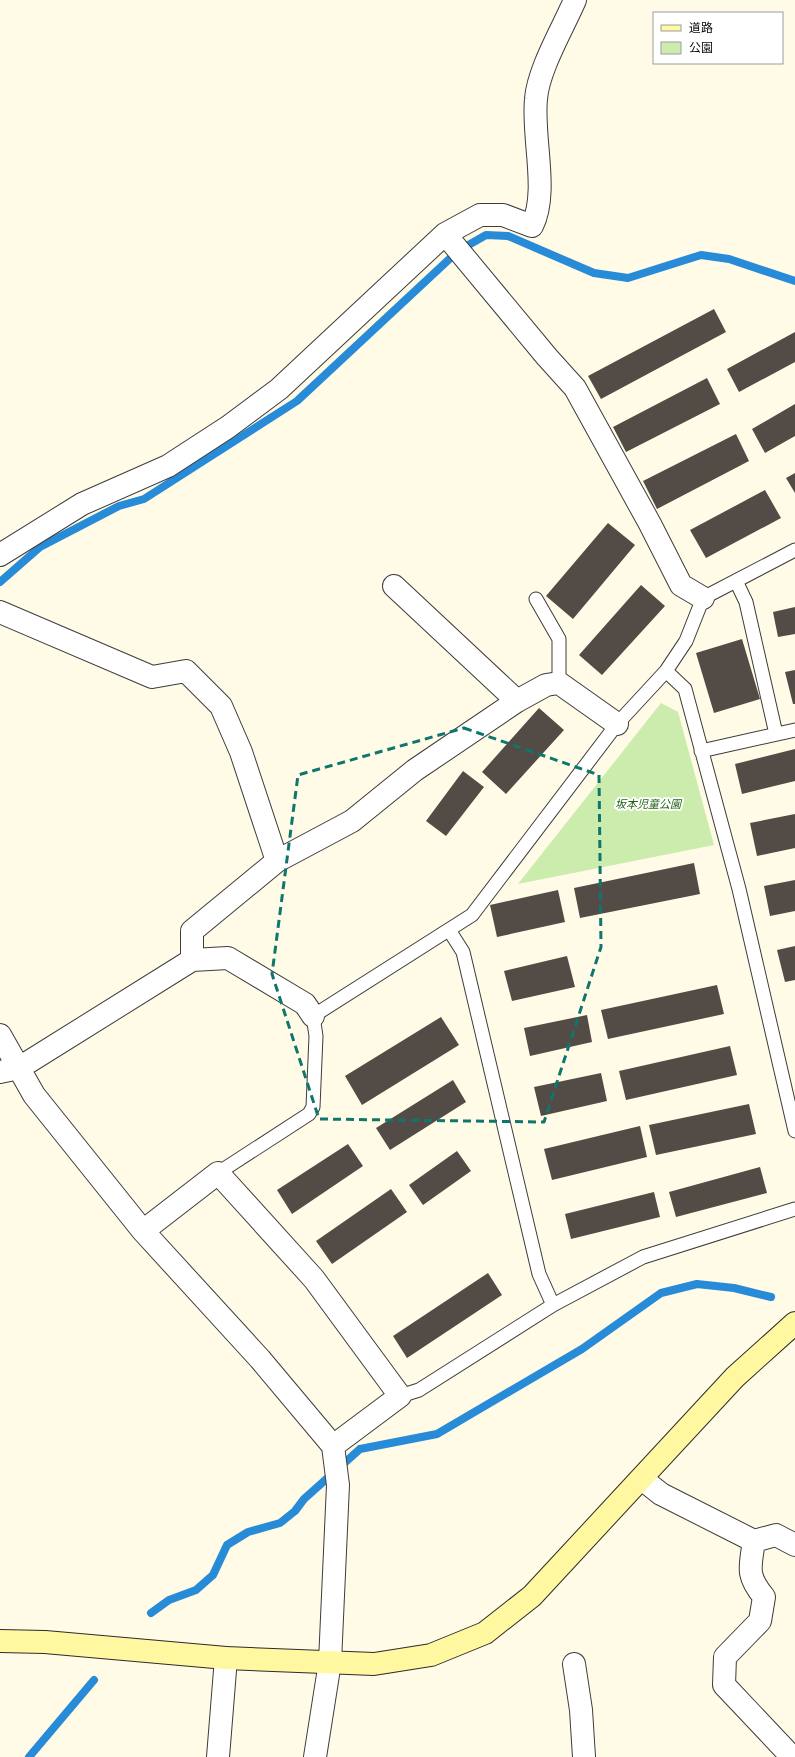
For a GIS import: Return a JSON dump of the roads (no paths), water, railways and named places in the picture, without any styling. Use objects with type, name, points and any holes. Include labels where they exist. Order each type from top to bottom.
[{"type":"street","points":[[0,555],[82,504],[168,466],[228,427],[279,389],[444,234],[480,215],[503,215],[532,226],[536,218],[540,196],[534,125],[536,97],[542,75],[575,0]]},
{"type":"street","points":[[444,234],[547,358],[575,388],[650,524],[681,585],[703,598]]},
{"type":"street","points":[[394,586],[517,701]]},
{"type":"street","points":[[0,612],[152,677],[186,671],[221,706],[241,752],[277,861]]},
{"type":"street","points":[[192,960],[192,931],[277,861],[352,821],[416,770],[517,701],[546,685],[559,683],[617,724]]},
{"type":"street","points":[[10,1070],[192,960],[228,958],[305,1004],[313,1016]]},
{"type":"street","points":[[0,1035],[10,1070],[34,1095],[143,1231],[260,1359],[334,1462],[338,1492],[330,1662],[315,1757]]},
{"type":"street","points":[[143,1231],[218,1172],[314,1279],[400,1396],[334,1462]]},
{"type":"street","points":[[0,1641],[45,1642],[226,1658],[374,1664],[431,1655],[485,1633],[532,1596],[735,1377],[795,1323]]},
{"type":"street","points":[[642,1479],[661,1494],[754,1541],[776,1535],[795,1545]]},
{"type":"street","points":[[754,1541],[750,1565],[753,1583],[764,1597],[760,1621],[725,1657],[724,1685],[792,1757]]},
{"type":"street","points":[[218,1757],[226,1658]]},
{"type":"street","points":[[574,1664],[581,1710],[584,1757]]},
{"type":"lane","points":[[218,1172],[309,1114],[313,1107],[316,1036],[313,1016],[472,915],[617,724],[666,671],[686,641],[703,598],[795,550]]},
{"type":"lane","points":[[736,581],[746,602],[776,734]]},
{"type":"lane","points":[[536,599],[559,640],[559,683]]},
{"type":"lane","points":[[666,671],[685,689],[739,889],[795,1131]]},
{"type":"lane","points":[[701,751],[795,730]]},
{"type":"lane","points":[[449,930],[463,952],[539,1274],[553,1305]]},
{"type":"lane","points":[[400,1396],[419,1390],[553,1305],[643,1257],[795,1209]]},
{"type":"waterway","points":[[0,582],[40,547],[119,506],[144,499],[297,401],[458,251],[486,235],[508,236],[594,273],[628,278],[701,255],[729,259],[795,281]]},
{"type":"waterway","points":[[151,1613],[169,1600],[196,1590],[213,1575],[227,1545],[248,1532],[280,1523],[295,1511],[304,1499],[360,1449],[437,1434],[582,1349],[661,1293],[697,1284],[734,1288],[771,1297]]},
{"type":"waterway","points":[[29,1757],[94,1680]]},
{"type":"park label","name":"坂本児童公園","points":[[648,804]]}]
